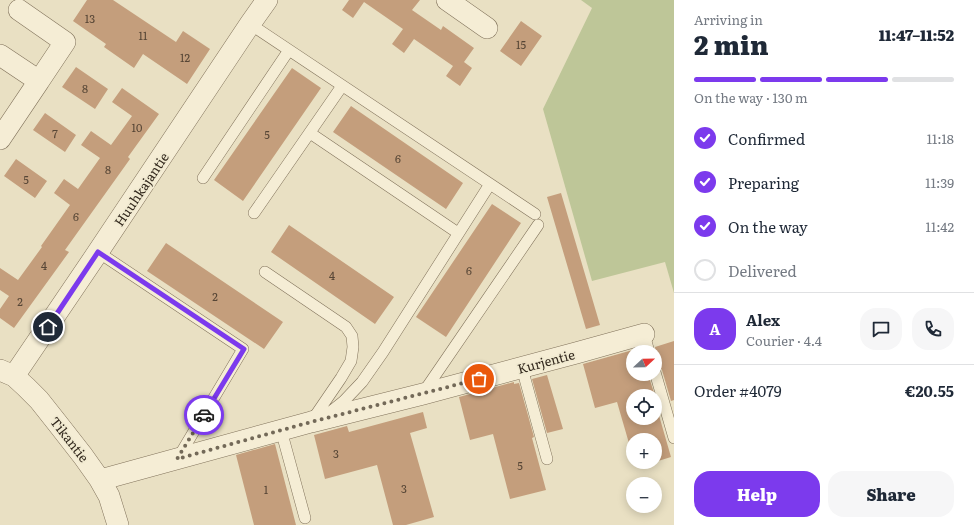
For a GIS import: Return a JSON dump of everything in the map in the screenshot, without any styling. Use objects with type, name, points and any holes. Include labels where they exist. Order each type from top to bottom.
[{"type":"street","name":"Huuhkajantie","points":[[7,373],[98,252],[266,0]]},
{"type":"street","points":[[447,0],[487,28]]},
{"type":"street","points":[[0,139],[65,42],[19,10]]},
{"type":"street","points":[[0,55],[39,81]]},
{"type":"street","name":"Kurjentie","points":[[100,480],[281,430],[522,368],[647,343]]},
{"type":"street","name":"Tikantie","points":[[7,373],[26,387],[39,400],[71,440],[100,480],[109,496],[118,525]]},
{"type":"lane","points":[[250,24],[535,214]]},
{"type":"lane","points":[[203,178],[289,50]]},
{"type":"lane","points":[[254,213],[342,86]]},
{"type":"lane","points":[[310,133],[458,233]]},
{"type":"lane","points":[[316,421],[344,401],[362,382],[383,352],[490,184]]},
{"type":"lane","points":[[423,394],[538,225]]},
{"type":"lane","points":[[98,252],[244,349],[177,459]]},
{"type":"lane","points":[[265,272],[346,326],[352,336],[353,347],[351,361],[316,421]]},
{"type":"lane","points":[[522,368],[547,459]]},
{"type":"lane","points":[[658,381],[674,438]]},
{"type":"lane","points":[[281,430],[305,518]]},
{"type":"green space","points":[[581,0],[674,0],[674,293],[665,262],[592,281],[543,109],[592,8]]},
{"type":"building","points":[[87,0],[113,0],[176,42],[183,31],[210,49],[187,84],[143,54],[134,68],[104,47],[106,44],[73,21]]},
{"type":"building","points":[[349,0],[420,0],[412,10],[441,30],[443,26],[474,48],[464,62],[472,68],[460,86],[446,76],[453,66],[414,39],[404,53],[392,44],[403,29],[364,2],[353,18],[342,10]]},
{"type":"building","points":[[521,21],[542,36],[521,66],[500,51]]},
{"type":"building","points":[[76,67],[108,89],[95,109],[62,87]]},
{"type":"building","points":[[292,68],[321,88],[243,201],[214,180]]},
{"type":"building","points":[[122,88],[159,114],[128,157],[130,159],[65,250],[69,252],[14,328],[0,318],[0,309],[9,296],[0,290],[0,268],[18,280],[70,205],[54,193],[64,179],[78,189],[100,158],[81,145],[91,131],[111,145],[132,116],[112,102]]},
{"type":"building","points":[[351,106],[463,183],[446,209],[333,132]]},
{"type":"building","points":[[45,113],[76,135],[65,152],[33,130]]},
{"type":"building","points":[[16,159],[47,181],[35,198],[4,176]]},
{"type":"building","points":[[561,193],[600,325],[586,329],[547,197]]},
{"type":"building","points":[[492,204],[521,223],[446,337],[416,317]]},
{"type":"building","points":[[289,225],[394,297],[375,324],[271,252]]},
{"type":"building","points":[[166,243],[283,322],[264,349],[147,271]]},
{"type":"building","points":[[674,341],[674,400],[671,401],[662,370],[661,345]]},
{"type":"building","points":[[626,352],[626,381],[650,381],[653,389],[626,389],[626,425],[662,425],[671,457],[662,460],[662,433],[626,433],[617,402],[595,408],[583,364]]},
{"type":"building","points":[[547,375],[563,429],[547,433],[532,379]]},
{"type":"building","points":[[514,382],[514,384],[519,383],[534,437],[532,438],[546,490],[510,499],[493,434],[470,440],[459,397]]},
{"type":"building","points":[[423,412],[427,428],[410,433],[434,517],[406,525],[393,525],[377,465],[325,479],[314,435],[347,426],[349,432]]},
{"type":"building","points":[[275,444],[296,525],[254,525],[236,455]]},
{"type":"way so far","points":[[204,415],[177,459],[311,422],[479,379]]},
{"type":"route","points":[[48,327],[98,252],[244,349],[204,415]]}]
